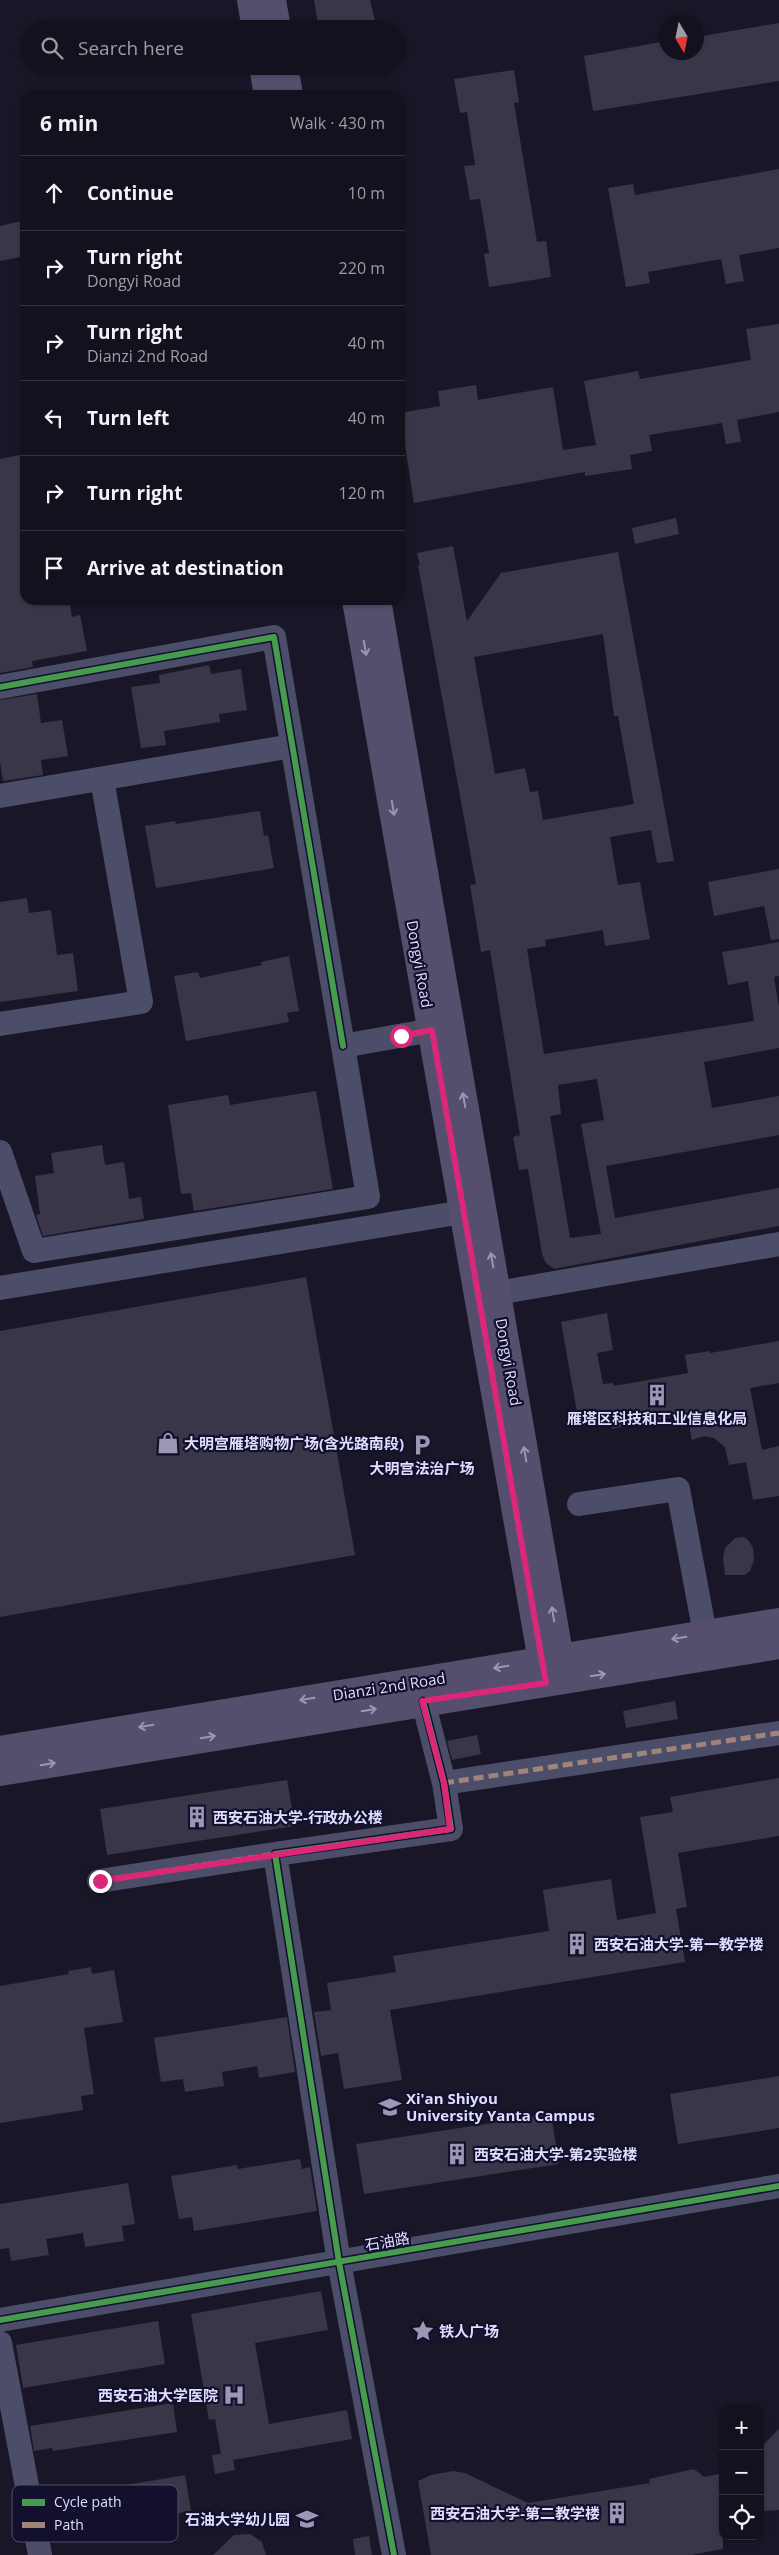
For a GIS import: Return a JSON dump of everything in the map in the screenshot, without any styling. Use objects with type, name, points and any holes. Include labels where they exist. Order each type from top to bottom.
[{"type":"main road","points":[[252,0],[255,20]]},
{"type":"main road","points":[[272,0],[275,20]]},
{"type":"main road","points":[[265,75],[267,90]]},
{"type":"main road","points":[[286,75],[288,90]]},
{"type":"main road","name":"Dongyi Road","points":[[357,605],[463,1212],[553,1670]]},
{"type":"main road","name":"Dongyi Road","points":[[378,605],[498,1293],[553,1670]]},
{"type":"main road","name":"Dianzi 2nd Road","points":[[0,1772],[422,1701],[705,1634],[779,1622]]},
{"type":"main road","name":"Dianzi 2nd Road","points":[[0,1750],[553,1670],[779,1645]]},
{"type":"street","points":[[0,687],[274,637],[368,1197],[34,1251],[0,1152]]},
{"type":"street","points":[[0,796],[292,746]]},
{"type":"street","points":[[0,1024],[141,1002],[102,779]]},
{"type":"street","points":[[343,1046],[432,1030]]},
{"type":"street","points":[[0,1288],[463,1212]]},
{"type":"street","points":[[498,1293],[779,1244]]},
{"type":"street","points":[[579,1504],[678,1488],[705,1634]]},
{"type":"street","points":[[100,1881],[450,1829],[444,1783],[422,1701]]},
{"type":"street","points":[[444,1783],[779,1733]]},
{"type":"street","points":[[275,1854],[339,2262],[394,2555]]},
{"type":"street","name":"石油路","points":[[0,2320],[779,2186]]},
{"type":"street","points":[[0,2343],[27,2485]]},
{"type":"street","points":[[38,2542],[40,2555]]},
{"type":"building","points":[[314,0],[370,0],[375,20],[317,20]]},
{"type":"building","points":[[779,23],[779,81],[593,111],[584,56],[659,42],[659,60],[704,60],[704,36]]},
{"type":"building","points":[[514,70],[519,102],[514,103],[537,242],[546,241],[551,277],[489,287],[484,254],[489,253],[480,199],[470,200],[464,166],[475,165],[467,112],[460,113],[454,79]]},
{"type":"building","points":[[779,169],[779,248],[739,255],[744,281],[726,284],[721,259],[648,272],[650,283],[626,287],[608,188],[633,184],[635,195]]},
{"type":"building","points":[[20,221],[20,257],[0,261],[0,226]]},
{"type":"building","points":[[779,324],[779,412],[737,420],[741,442],[726,444],[722,423],[649,435],[652,451],[630,455],[632,469],[585,476],[585,472],[414,503],[405,445],[405,412],[440,406],[438,391],[476,385],[478,400],[553,387],[563,450],[596,445],[584,381],[638,371],[640,379],[751,360],[746,329]]},
{"type":"building","points":[[20,455],[20,605],[70,605],[72,617],[80,615],[87,651],[32,661],[33,667],[0,673],[0,459]]},
{"type":"building","points":[[676,518],[679,534],[635,544],[632,528]]},
{"type":"building","points":[[453,546],[467,621],[501,573],[618,552],[674,861],[657,863],[651,830],[610,837],[618,885],[640,882],[650,939],[605,946],[603,930],[545,940],[546,946],[527,949],[544,1054],[754,1021],[748,981],[728,985],[722,952],[779,942],[779,976],[774,977],[779,1007],[779,1048],[704,1062],[712,1108],[779,1096],[779,1135],[606,1166],[615,1218],[779,1188],[779,1226],[554,1269],[546,1263],[542,1254],[528,1169],[519,1170],[513,1137],[520,1135],[490,950],[481,952],[470,885],[476,884],[417,553]],"holes":[[[603,634],[614,716],[618,716],[634,804],[543,820],[538,791],[530,792],[525,768],[495,774],[474,657]],[[597,1079],[604,1120],[581,1124],[601,1234],[570,1238],[550,1116],[561,1114],[558,1085]]]},
{"type":"building","points":[[209,665],[211,674],[241,669],[247,710],[219,714],[220,722],[164,731],[166,745],[141,748],[131,687],[160,683],[159,675]]},
{"type":"building","points":[[37,694],[41,723],[62,720],[68,756],[41,760],[43,775],[3,781],[0,762],[0,700]]},
{"type":"building","points":[[260,811],[264,836],[268,835],[274,868],[156,888],[145,826],[175,821],[176,824]]},
{"type":"building","points":[[779,869],[779,939],[771,940],[764,906],[714,916],[708,882]]},
{"type":"building","points":[[27,898],[29,913],[51,910],[57,955],[73,953],[78,991],[0,1002],[0,902]]},
{"type":"building","points":[[289,956],[299,1011],[287,1013],[289,1022],[186,1041],[174,976],[198,972],[200,978],[262,965],[261,962]]},
{"type":"building","points":[[316,1091],[333,1189],[194,1211],[191,1193],[181,1194],[168,1105],[228,1095],[230,1105]]},
{"type":"building","points":[[102,1145],[105,1165],[124,1162],[129,1199],[141,1197],[144,1219],[43,1236],[36,1215],[40,1214],[35,1176],[54,1173],[51,1153]]},
{"type":"building","name":"大明宫雁塔购物广场(含光路南段)","points":[[306,1277],[355,1555],[0,1617],[0,1331]]},
{"type":"building","name":"雁塔区科技和工业信息化局","points":[[607,1313],[613,1350],[597,1353],[603,1384],[613,1383],[614,1386],[688,1373],[685,1355],[710,1351],[710,1353],[779,1341],[779,1383],[750,1388],[762,1450],[779,1446],[779,1496],[753,1500],[746,1462],[729,1465],[725,1447],[714,1438],[704,1436],[692,1440],[687,1414],[612,1429],[608,1413],[578,1418],[561,1322]]},
{"type":"building","points":[[744,1537],[753,1548],[754,1560],[750,1571],[745,1575],[725,1575],[723,1559],[725,1548],[735,1538]]},
{"type":"building","points":[[675,1701],[678,1719],[626,1728],[623,1711]]},
{"type":"building","points":[[477,1735],[481,1754],[452,1760],[447,1741]]},
{"type":"building","name":"西安石油大学-第一教学楼","points":[[779,1778],[779,1836],[678,1853],[687,1907],[676,1909],[685,1962],[390,2010],[402,2080],[344,2089],[338,2053],[321,2056],[314,2012],[331,2010],[327,1983],[396,1972],[393,1956],[549,1931],[543,1890],[611,1879],[617,1920],[656,1913],[640,1817],[673,1812],[670,1797]]},
{"type":"building","name":"西安石油大学-行政办公楼","points":[[287,1780],[295,1826],[107,1855],[100,1809]]},
{"type":"building","points":[[91,1967],[92,1974],[114,1970],[123,2022],[84,2028],[94,2094],[81,2096],[83,2110],[0,2123],[0,1986],[69,1974],[68,1971]]},
{"type":"building","points":[[287,2017],[295,2072],[259,2078],[257,2066],[222,2072],[224,2086],[185,2092],[183,2079],[161,2082],[154,2038]]},
{"type":"building","points":[[779,2076],[779,2128],[678,2144],[670,2094]]},
{"type":"building","name":"西安石油大学-第2实验楼","points":[[551,2114],[559,2164],[364,2194],[356,2144]]},
{"type":"building","points":[[300,2159],[302,2169],[310,2167],[317,2211],[194,2231],[192,2217],[179,2219],[171,2176],[237,2165],[238,2169]]},
{"type":"building","points":[[128,2183],[135,2224],[122,2226],[124,2241],[85,2247],[83,2233],[46,2239],[49,2255],[11,2261],[9,2248],[0,2249],[0,2204]]},
{"type":"building","name":"西安石油大学医院","points":[[321,2291],[328,2330],[255,2343],[269,2424],[347,2410],[352,2439],[233,2460],[235,2470],[215,2474],[212,2455],[221,2454],[215,2419],[209,2420],[191,2314]]},
{"type":"building","points":[[158,2321],[165,2364],[23,2388],[16,2345]]},
{"type":"building","points":[[173,2403],[177,2432],[53,2451],[52,2448],[34,2451],[30,2426]]},
{"type":"building","points":[[779,2429],[779,2510],[764,2511],[764,2444]]},
{"type":"building","name":"西安石油大学-第二教学楼","points":[[694,2469],[704,2477],[719,2474],[719,2540],[723,2540],[723,2549],[691,2555],[431,2555],[418,2481],[431,2475],[453,2471],[465,2473],[528,2503],[650,2483],[649,2479]]},
{"type":"building","points":[[185,2475],[191,2511],[178,2513],[178,2485],[126,2485]]},
{"type":"building","points":[[250,2534],[262,2542],[266,2555],[213,2555],[234,2535]]},
{"type":"building","points":[[369,2536],[372,2555],[355,2555],[353,2539]]},
{"type":"marked path","points":[[444,1783],[779,1733]]},
{"type":"marked path","points":[[99,1881],[275,1854]]},
{"type":"cycle path","points":[[0,687],[274,637],[343,1046]]},
{"type":"cycle path","points":[[394,2555],[339,2262],[275,1854],[451,1829],[444,1783],[423,1701]]},
{"type":"cycle path","points":[[0,2320],[779,2186]]},
{"type":"place","name":"雁塔区科技和工业信息化局","points":[[657,1395]]},
{"type":"place","name":"大明宫雁塔购物广场(含光路南段)","points":[[168,1443]]},
{"type":"place","name":"大明宫法治广场","points":[[422,1445]]},
{"type":"place","name":"西安石油大学-行政办公楼","points":[[197,1817]]},
{"type":"place","name":"西安石油大学-第一教学楼","points":[[577,1944]]},
{"type":"place","name":"Xi'an Shiyou University Yanta Campus","points":[[390,2107]]},
{"type":"place","name":"西安石油大学-第2实验楼","points":[[457,2154]]},
{"type":"place","name":"铁人广场","points":[[423,2331]]},
{"type":"place","name":"西安石油大学医院","points":[[234,2395]]},
{"type":"place","name":"西安石油大学-第二教学楼","points":[[617,2513]]},
{"type":"place","name":"石油大学幼儿园","points":[[307,2519]]},
{"type":"route","points":[[100,1881],[450,1829],[444,1783],[422,1701],[546,1683],[432,1030],[401,1036]]}]
